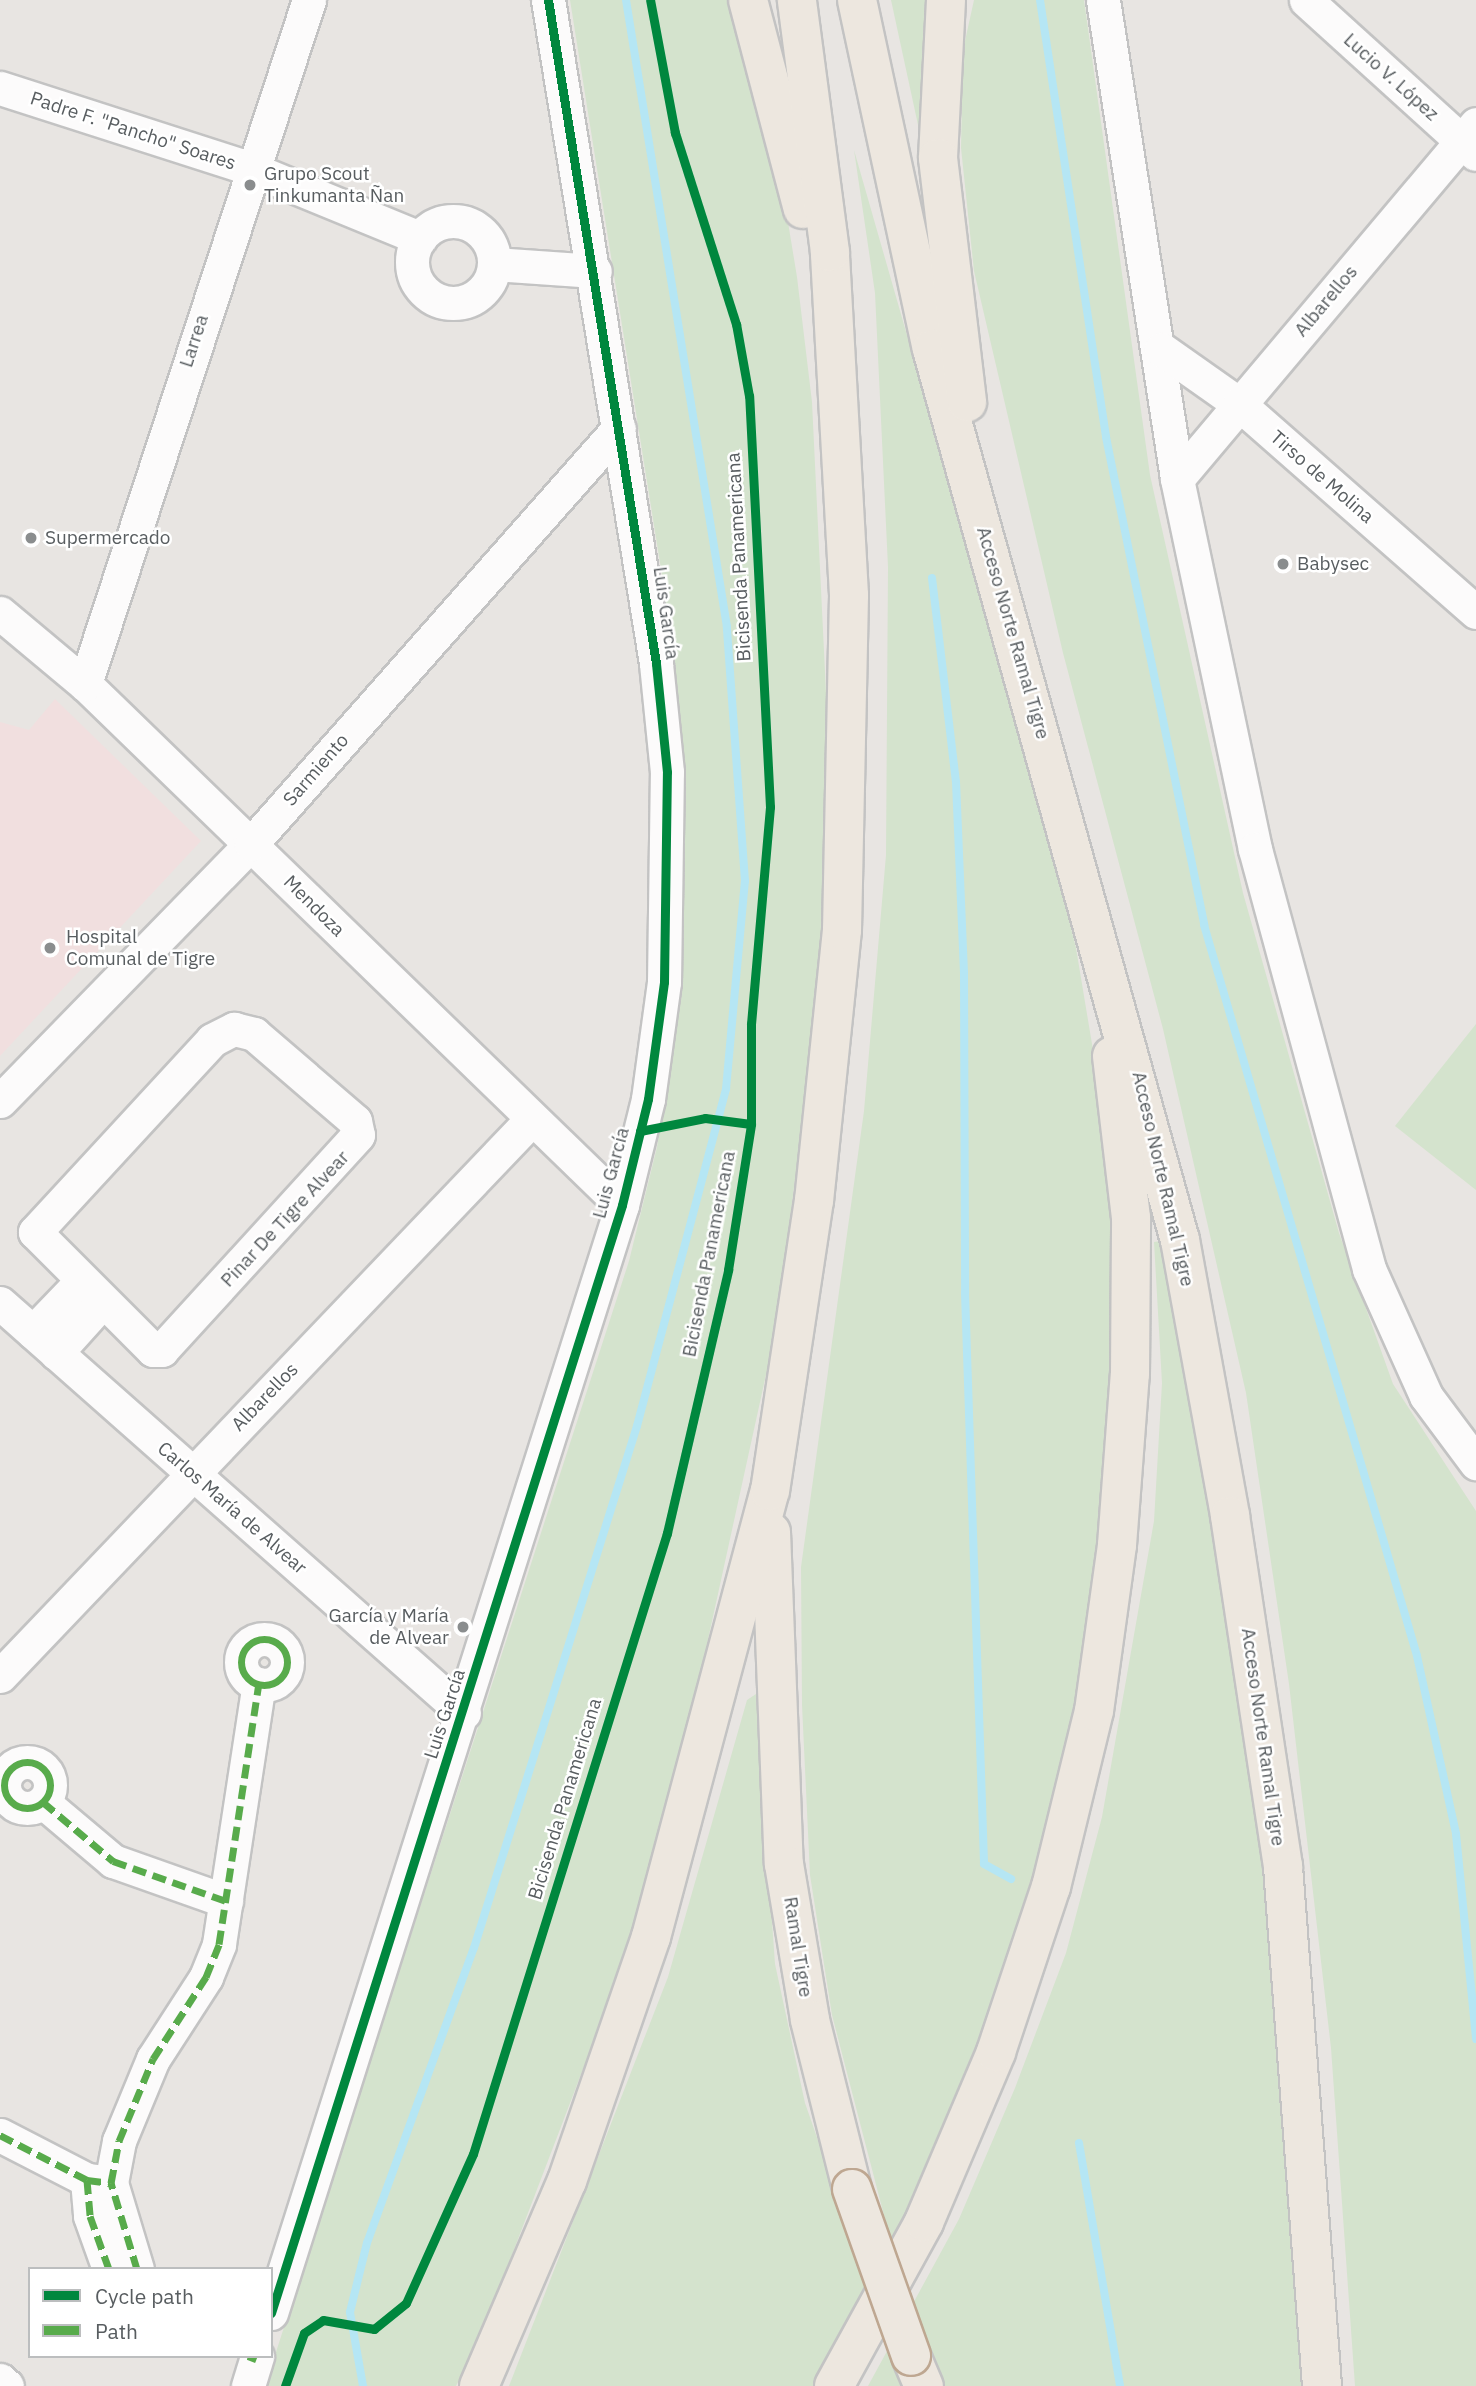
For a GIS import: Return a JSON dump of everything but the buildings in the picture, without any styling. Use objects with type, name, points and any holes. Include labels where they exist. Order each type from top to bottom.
[{"type":"highway","points":[[748,0],[779,100],[838,368]]},
{"type":"highway","points":[[479,2386],[567,2181],[651,1937],[770,1491],[816,1188],[842,930],[849,595],[830,252],[797,0]]},
{"type":"highway","name":"Acceso Norte Ramal Tigre","points":[[857,0],[932,349],[1065,810],[1157,1142],[1230,1516],[1283,1867],[1322,2386]]},
{"type":"highway","points":[[946,0],[938,158],[979,515]]},
{"type":"highway","points":[[834,2386],[924,2222],[996,2052],[1051,1887],[1094,1711],[1117,1545],[1130,1374],[1131,1218],[1117,1084],[1065,810]]},
{"type":"highway","name":"Ramal Tigre","points":[[770,1491],[784,1864],[810,2020],[852,2189],[917,2371]]},
{"type":"street","name":"Larrea","points":[[85,684],[249,168],[309,0]]},
{"type":"street","name":"Luis García","points":[[273,2307],[464,1713],[622,1205],[648,1099],[670,884],[656,663],[595,271],[548,0]]},
{"type":"street","points":[[1103,0],[1161,349],[1177,479],[1255,849],[1369,1269],[1426,1396],[1476,1463]]},
{"type":"street","name":"Lucio V. López","points":[[1306,0],[1471,140]]},
{"type":"street","name":"Padre F. \"Pancho\" Soares","points":[[0,88],[249,168],[420,239]]},
{"type":"street","name":"Albarellos","points":[[1177,479],[1239,404],[1471,140]]},
{"type":"street","points":[[441,223],[467,224],[487,239],[494,264],[475,297],[448,303],[435,299],[414,272],[420,239],[441,223]]},
{"type":"street","points":[[494,264],[595,271]]},
{"type":"street","name":"Tirso de Molina","points":[[1161,349],[1239,404],[1476,612]]},
{"type":"street","name":"Sarmiento","points":[[0,1101],[251,844],[619,428]]},
{"type":"street","name":"Mendoza","points":[[0,613],[85,684],[531,1120],[622,1205]]},
{"type":"street","name":"Pinar De Tigre Alvear","points":[[233,1029],[254,1034],[355,1121],[352,1148],[162,1350],[153,1350],[91,1292],[39,1243],[38,1222],[212,1040],[233,1029]]},
{"type":"street","name":"Albarellos","points":[[0,1675],[531,1120]]},
{"type":"street","points":[[45,1343],[91,1292]]},
{"type":"street","name":"Carlos María de Alvear","points":[[0,1303],[464,1713]]},
{"type":"street","points":[[107,2267],[90,2216],[99,2181],[133,2101],[206,1977],[226,1901],[259,1684]]},
{"type":"street","points":[[43,1802],[113,1861],[226,1901]]},
{"type":"street","points":[[0,2135],[99,2181],[137,2267]]},
{"type":"shaded area","name":"Hospital Comunal de Tigre","points":[[55,699],[201,841],[0,1056],[0,722],[29,730]]},
{"type":"green space","points":[[570,0],[730,0],[777,155],[797,277],[812,402],[829,755],[818,999],[776,1329],[677,1781],[614,1988],[479,2341],[456,2386],[265,2386],[629,1261],[657,1147],[680,998],[681,777],[665,594]]},
{"type":"green space","points":[[891,0],[938,0],[931,185]]},
{"type":"green space","points":[[974,0],[1084,0],[1150,475],[1243,893],[1339,1233],[1393,1384],[1476,1511],[1476,2386],[1355,2386],[1331,2048],[1289,1684],[1246,1393],[1163,1029],[1063,653],[974,271],[961,148],[963,50]]},
{"type":"green space","points":[[854,150],[1032,772],[1076,948],[1101,1098],[1114,1242],[1115,1369],[1085,1667],[1042,1865],[938,2158],[818,2386],[509,2386],[668,1977],[747,1700],[756,1694],[775,1964],[805,2103],[865,2275],[887,2227],[832,2015],[810,1875],[802,1705],[801,1567],[864,1111],[886,855],[888,567],[875,293]]},
{"type":"green space","points":[[1476,1024],[1476,1190],[1395,1126]]},
{"type":"green space","points":[[1161,1241],[1232,1633],[1281,2010],[1309,2386],[945,2386],[924,2338],[900,2386],[868,2386],[959,2219],[1015,2088],[1066,1953],[1102,1817],[1154,1521],[1162,1383],[1154,1242]]},
{"type":"waterway","points":[[363,2386],[350,2312],[367,2243],[474,1948],[637,1426],[726,1089],[745,881],[727,627],[626,0]]},
{"type":"waterway","points":[[1040,0],[1106,437],[1204,925],[1417,1656],[1456,1834],[1476,2039]]},
{"type":"waterway","points":[[932,578],[956,782],[964,973],[965,1293],[984,1864],[1011,1879]]},
{"type":"waterway","points":[[1079,2143],[1120,2386]]},
{"type":"marked path","points":[[264,1639],[280,1646],[287,1662],[280,1678],[264,1685],[248,1678],[241,1662],[248,1646],[264,1639]]},
{"type":"marked path","points":[[136,2267],[111,2183],[119,2141],[153,2059],[206,1977],[219,1944],[259,1684]]},
{"type":"marked path","points":[[27,1762],[43,1769],[50,1785],[43,1801],[27,1808],[11,1801],[4,1785],[11,1769],[27,1762]]},
{"type":"marked path","points":[[43,1802],[113,1861],[226,1901]]},
{"type":"marked path","points":[[0,2135],[87,2180],[111,2183]]},
{"type":"marked path","points":[[87,2180],[90,2216],[108,2267]]},
{"type":"cycle path","points":[[273,2307],[622,1205],[648,1099],[664,982],[667,772],[656,663],[548,0]]},
{"type":"cycle path","name":"Bicisenda Panamericana","points":[[285,2386],[304,2333],[323,2320],[374,2329],[406,2303],[473,2154],[667,1533],[728,1270],[751,1124],[751,1024],[770,807],[749,396],[736,324],[675,133],[650,0]]},
{"type":"cycle path","points":[[640,1131],[705,1118],[751,1124]]},
{"type":"place","name":"Grupo Scout Tinkumanta Ñan","points":[[250,185]]},
{"type":"place","name":"Supermercado","points":[[31,538]]},
{"type":"place","name":"Babysec","points":[[1283,564]]},
{"type":"place","name":"Hospital Comunal de Tigre","points":[[50,948]]},
{"type":"place","name":"García y María de Alvear","points":[[463,1627]]}]
